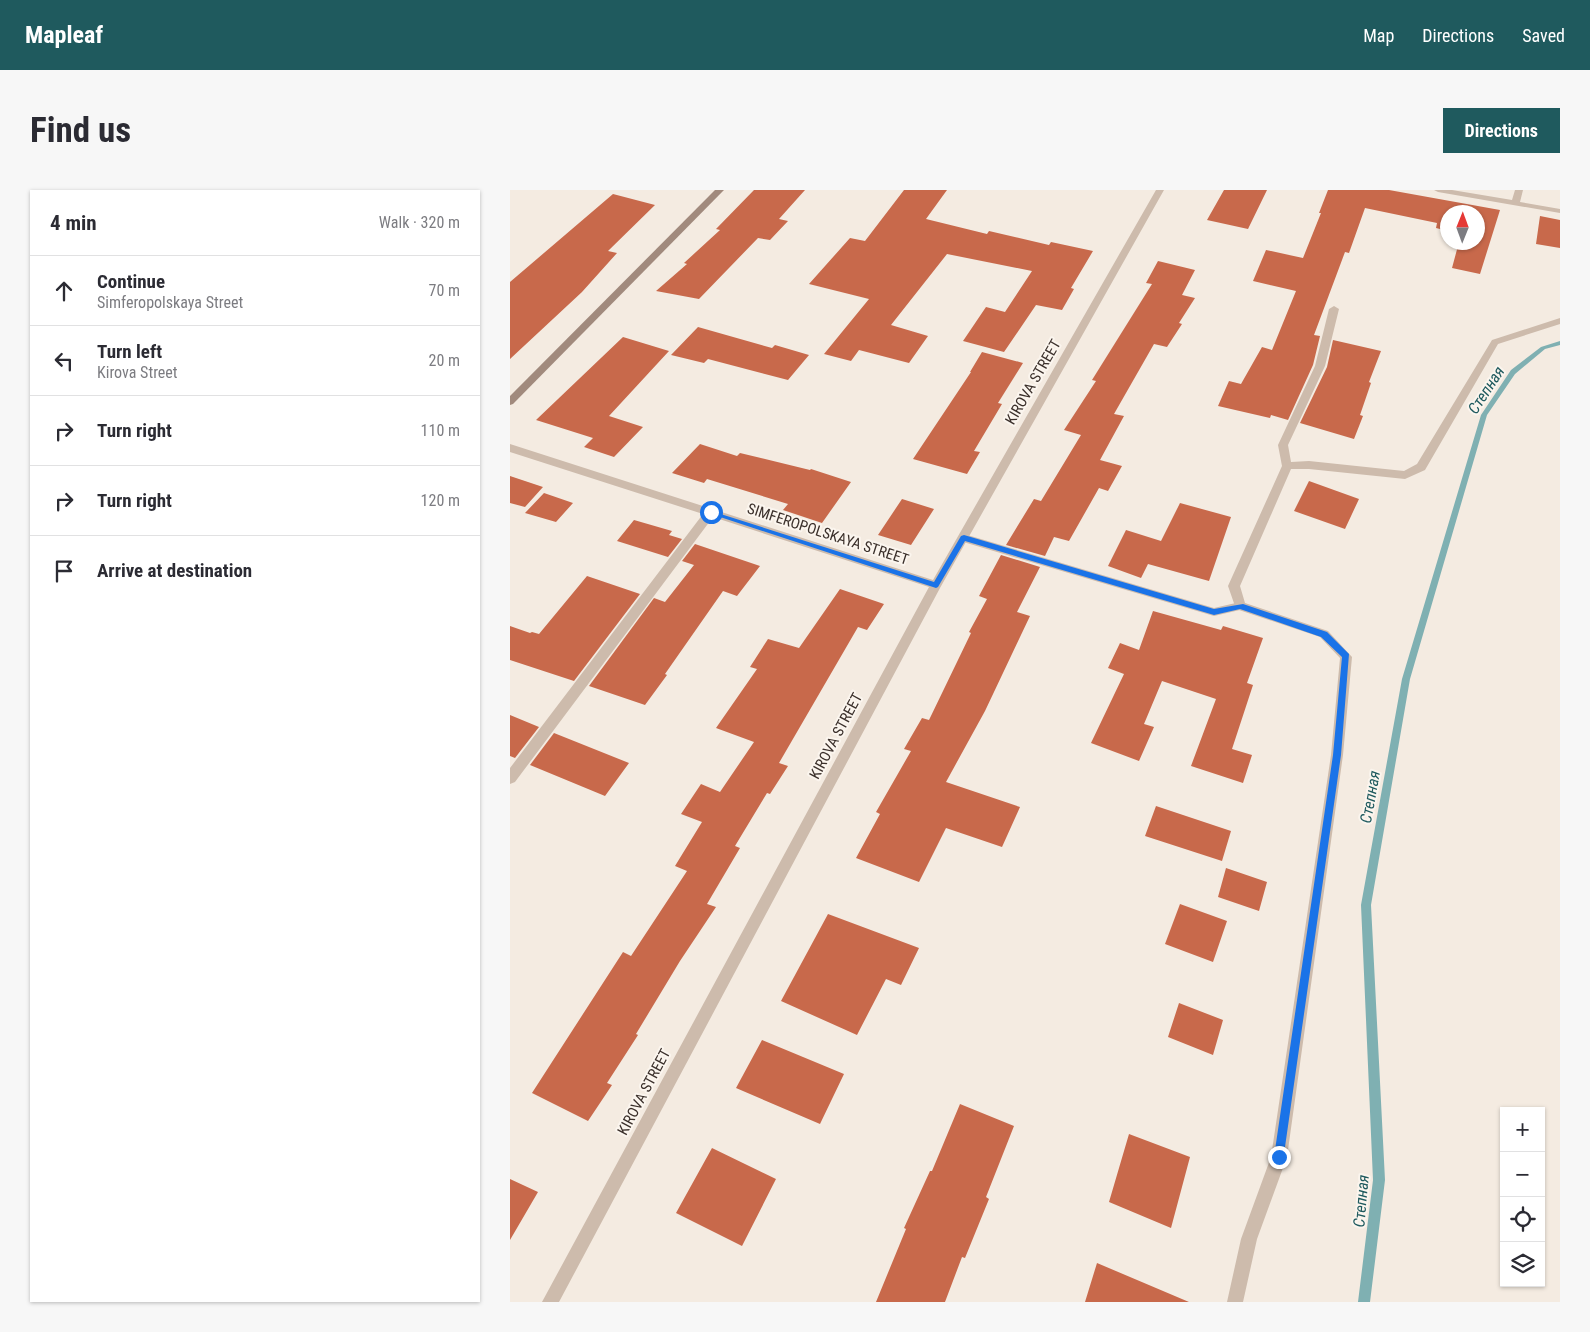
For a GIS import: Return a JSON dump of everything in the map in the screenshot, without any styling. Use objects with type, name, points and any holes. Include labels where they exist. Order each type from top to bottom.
[{"type":"main road","points":[[510,402],[720,190]]},
{"type":"street","name":"KIROVA STREET","points":[[550,1302],[936,585],[1160,190]]},
{"type":"street","points":[[1438,190],[1560,211]]},
{"type":"street","points":[[1515,204],[1519,190]]},
{"type":"street","points":[[1240,606],[1234,586],[1287,466],[1283,445],[1320,366],[1334,309]]},
{"type":"street","points":[[1287,466],[1309,466],[1405,475],[1421,467],[1495,342],[1560,321]]},
{"type":"street","name":"SIMFEROPOLSKAYA STREET","points":[[510,448],[936,585]]},
{"type":"street","points":[[510,778],[711,512]]},
{"type":"street","points":[[964,538],[1214,612],[1240,606],[1324,634],[1346,656],[1337,755],[1279,1157],[1249,1239],[1235,1302]]},
{"type":"building","points":[[754,190],[805,190],[779,219],[788,221],[770,240],[758,238],[699,299],[656,291],[687,264],[684,263],[720,230],[716,229]]},
{"type":"building","points":[[904,190],[947,190],[926,219],[987,234],[989,231],[1049,245],[1051,242],[1093,251],[1071,288],[1074,289],[1062,310],[1036,305],[1004,352],[963,341],[986,307],[1005,312],[1032,271],[947,254],[891,325],[928,336],[909,363],[859,350],[851,361],[824,354],[869,299],[809,284],[850,238],[865,241]]},
{"type":"building","points":[[1224,190],[1267,190],[1248,229],[1207,220]]},
{"type":"building","points":[[1328,190],[1389,190],[1472,205],[1440,205],[1440,229],[1436,228],[1437,223],[1365,208],[1349,253],[1345,252],[1314,335],[1320,336],[1313,365],[1288,420],[1271,415],[1270,418],[1218,406],[1229,381],[1241,384],[1262,347],[1272,350],[1296,291],[1253,281],[1266,250],[1303,258],[1321,213],[1319,213]]},
{"type":"building","points":[[613,194],[655,205],[608,251],[617,253],[582,292],[510,359],[510,282]]},
{"type":"building","points":[[1485,207],[1500,210],[1480,274],[1452,268],[1457,250],[1485,250]]},
{"type":"building","points":[[1540,216],[1560,220],[1560,248],[1536,244]]},
{"type":"building","points":[[1158,261],[1195,270],[1182,295],[1195,298],[1179,323],[1182,324],[1167,347],[1154,344],[1114,414],[1124,416],[1100,460],[1122,466],[1108,491],[1099,488],[1069,541],[1054,537],[1045,556],[1006,545],[1034,499],[1041,501],[1081,435],[1064,430],[1096,381],[1092,380],[1152,284],[1146,283]]},
{"type":"building","points":[[698,327],[772,348],[775,345],[809,355],[788,380],[708,359],[704,363],[671,355]]},
{"type":"building","points":[[623,337],[669,351],[609,416],[643,427],[614,457],[584,447],[593,438],[536,420]]},
{"type":"building","points":[[1333,340],[1381,351],[1369,382],[1371,383],[1360,415],[1363,416],[1354,439],[1300,423],[1327,367]]},
{"type":"building","points":[[982,352],[1023,363],[998,403],[1002,404],[974,451],[980,452],[967,474],[913,459],[971,372]]},
{"type":"building","points":[[700,444],[737,456],[740,453],[811,469],[851,482],[822,523],[783,510],[788,504],[707,479],[704,483],[672,473]]},
{"type":"building","points":[[510,476],[543,487],[525,507],[510,503]]},
{"type":"building","points":[[1309,481],[1359,499],[1345,529],[1294,511]]},
{"type":"building","points":[[544,493],[573,503],[556,522],[525,513]]},
{"type":"building","points":[[902,499],[934,509],[911,545],[878,535]]},
{"type":"building","points":[[1180,503],[1231,517],[1209,581],[1148,564],[1141,578],[1108,566],[1126,530],[1161,541]]},
{"type":"building","points":[[634,520],[672,531],[669,535],[682,539],[668,557],[617,541]]},
{"type":"building","points":[[695,544],[760,566],[737,596],[723,591],[645,705],[589,686],[654,598],[665,602],[694,565],[682,561]]},
{"type":"building","points":[[1001,555],[1040,567],[1017,612],[1030,616],[985,711],[946,782],[1020,807],[1002,847],[946,828],[919,882],[856,858],[880,814],[876,812],[911,751],[904,749],[922,718],[929,720],[971,633],[969,632],[987,599],[979,596]]},
{"type":"building","points":[[587,576],[640,594],[574,681],[510,660],[510,626],[539,634]]},
{"type":"building","points":[[840,589],[884,604],[867,630],[858,627],[779,763],[788,766],[770,794],[767,793],[735,846],[740,848],[707,904],[716,907],[680,961],[636,1034],[638,1035],[607,1083],[612,1085],[588,1121],[532,1093],[623,952],[631,956],[687,871],[675,866],[702,822],[681,814],[701,784],[720,792],[754,742],[716,728],[757,669],[750,667],[768,639],[799,648]]},
{"type":"building","points":[[1153,611],[1221,630],[1223,626],[1263,638],[1247,683],[1253,685],[1232,749],[1252,755],[1243,783],[1191,766],[1216,699],[1162,681],[1144,724],[1154,727],[1139,761],[1091,743],[1124,674],[1108,668],[1120,643],[1139,650]]},
{"type":"building","points":[[510,715],[539,727],[515,758],[510,756]]},
{"type":"building","points":[[554,733],[629,763],[605,796],[530,765]]},
{"type":"building","points":[[1156,806],[1231,831],[1222,861],[1145,836]]},
{"type":"building","points":[[1226,868],[1267,882],[1259,911],[1218,897]]},
{"type":"building","points":[[1180,904],[1227,921],[1213,962],[1165,944]]},
{"type":"building","points":[[828,914],[919,948],[901,985],[886,979],[857,1035],[781,1001]]},
{"type":"building","points":[[1179,1003],[1223,1020],[1213,1055],[1168,1037]]},
{"type":"building","points":[[762,1040],[844,1074],[820,1124],[736,1088]]},
{"type":"building","points":[[960,1104],[1014,1126],[986,1197],[989,1199],[965,1258],[962,1257],[945,1302],[876,1302],[906,1229],[904,1228],[930,1171],[932,1171]]},
{"type":"building","points":[[1129,1134],[1190,1157],[1171,1228],[1109,1202]]},
{"type":"building","points":[[712,1148],[776,1179],[742,1246],[676,1213]]},
{"type":"building","points":[[510,1179],[538,1192],[510,1240]]},
{"type":"building","points":[[1097,1263],[1189,1302],[1085,1302]]},
{"type":"waterway","name":"Степная","points":[[1364,1302],[1379,1180],[1366,905],[1406,679],[1484,415],[1513,372],[1543,348],[1560,343]]},
{"type":"route","points":[[711,512],[936,585],[964,538],[1214,612],[1240,606],[1324,634],[1346,656],[1337,755],[1279,1157]]}]
